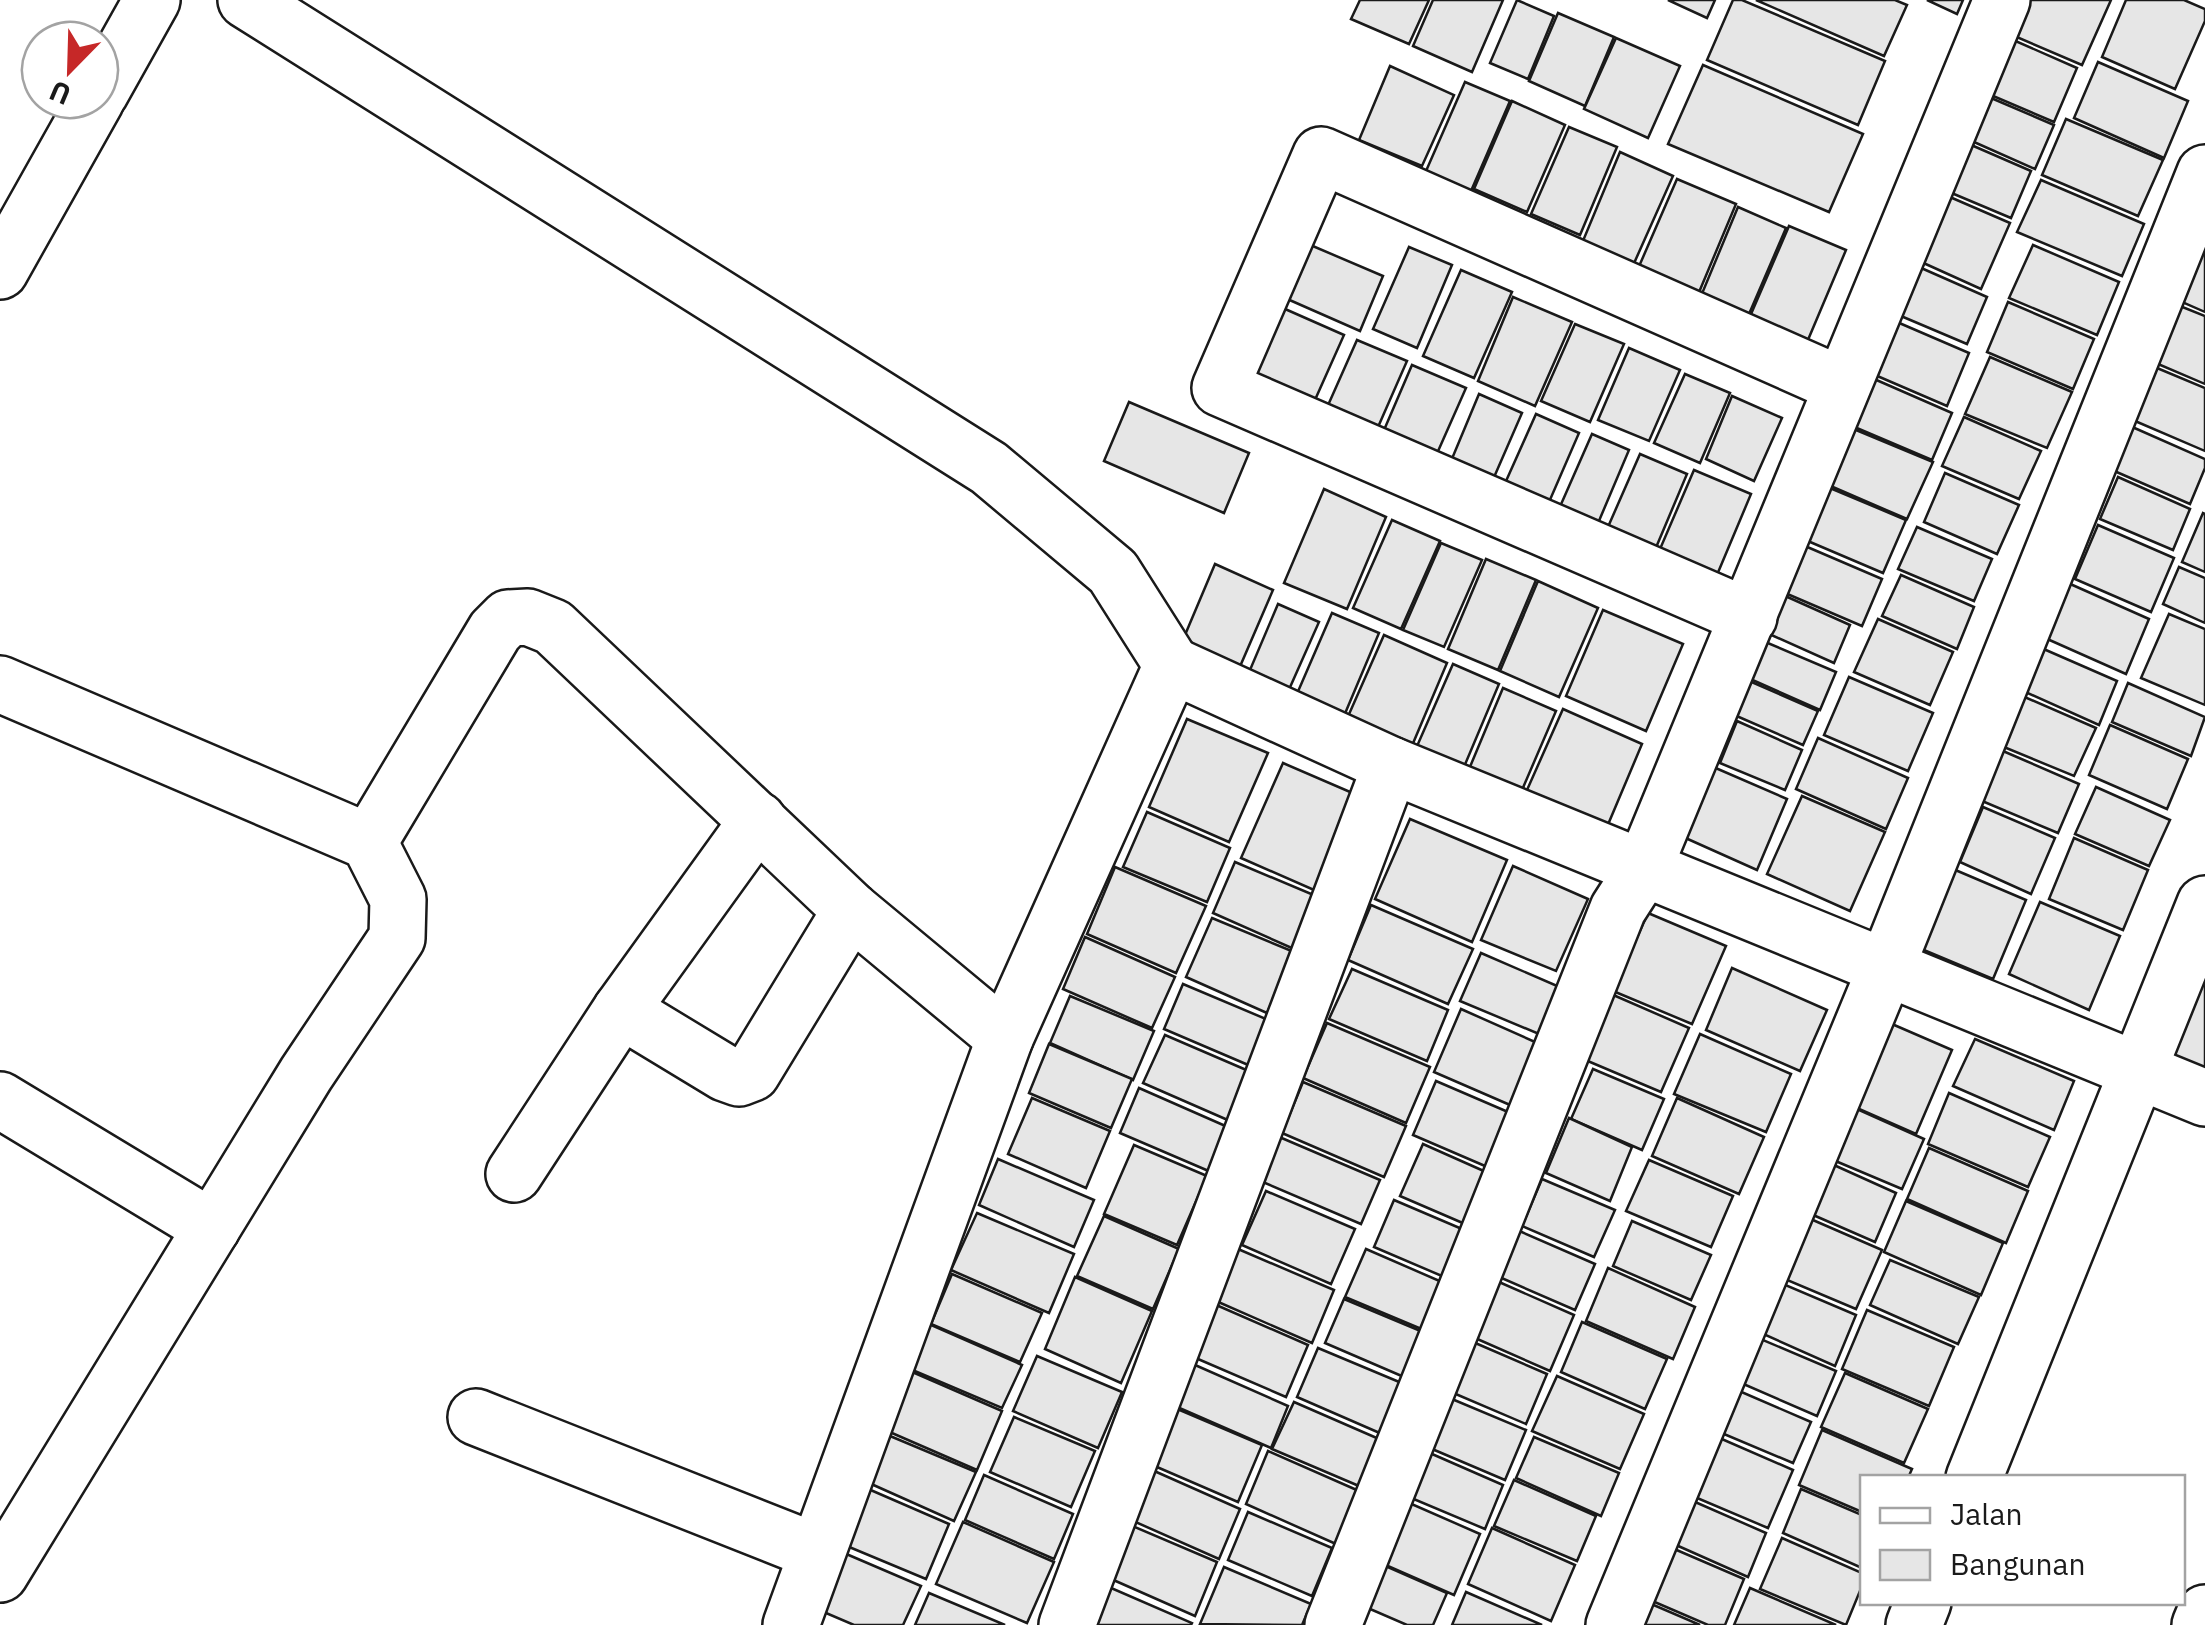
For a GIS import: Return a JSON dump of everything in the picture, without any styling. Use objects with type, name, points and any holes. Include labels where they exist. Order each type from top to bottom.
[{"type":"street","points":[[120,57],[152,0]]},
{"type":"street","points":[[246,0],[989,468],[1113,572],[1172,665],[1391,765],[2205,1098]]},
{"type":"street","points":[[1333,1625],[1618,909],[1643,870],[2002,0]]},
{"type":"street","points":[[0,271],[85,120]]},
{"type":"street","points":[[1749,617],[1220,388],[1322,155],[1841,385]]},
{"type":"street","points":[[1614,1625],[1886,968],[2205,173]]},
{"type":"street","points":[[368,842],[495,632],[508,618],[528,616],[553,628],[851,910],[1006,1038]]},
{"type":"street","points":[[791,1625],[1006,1038],[1172,665]]},
{"type":"street","points":[[0,684],[368,842],[398,899],[397,938],[306,1074],[0,1574]]},
{"type":"street","points":[[1067,1625],[1391,765]]},
{"type":"street","points":[[514,1174],[621,1010],[758,820]]},
{"type":"street","points":[[1975,1475],[2205,904]]},
{"type":"street","points":[[621,1010],[725,1073],[739,1078],[752,1073],[851,910]]},
{"type":"street","points":[[0,1100],[212,1228]]},
{"type":"street","points":[[476,1417],[817,1552]]},
{"type":"street","points":[[2200,1625],[2205,1613]]},
{"type":"building","points":[[1360,0],[1429,0],[1409,44],[1351,19]]},
{"type":"building","points":[[1433,0],[1503,0],[1472,72],[1413,46]]},
{"type":"building","points":[[1517,0],[1554,16],[1528,79],[1490,63]]},
{"type":"building","points":[[1668,0],[1715,0],[1707,18]]},
{"type":"building","points":[[1733,0],[1742,0],[1885,61],[1858,125],[1707,60]]},
{"type":"building","points":[[1756,0],[1895,0],[1907,5],[1884,56]]},
{"type":"building","points":[[1927,0],[1963,0],[1957,14]]},
{"type":"building","points":[[2010,0],[2111,0],[2082,65],[1998,29]]},
{"type":"building","points":[[2126,0],[2184,0],[2205,9],[2205,21],[2175,89],[2102,57]]},
{"type":"building","points":[[1558,13],[1614,37],[1585,106],[1529,81]]},
{"type":"building","points":[[1995,32],[2077,68],[2054,122],[1972,87]]},
{"type":"building","points":[[1616,38],[1680,66],[1648,138],[1584,109]]},
{"type":"building","points":[[2098,62],[2188,101],[2164,158],[2074,118]]},
{"type":"building","points":[[1703,65],[1863,134],[1829,212],[1668,144]]},
{"type":"building","points":[[1390,66],[1454,95],[1422,166],[1359,140]]},
{"type":"building","points":[[1465,82],[1510,101],[1471,191],[1426,171]]},
{"type":"building","points":[[1984,95],[2054,125],[2035,169],[1965,138]]},
{"type":"building","points":[[1512,101],[1565,125],[1527,212],[1474,189]]},
{"type":"building","points":[[2066,119],[2163,160],[2138,216],[2042,175]]},
{"type":"building","points":[[1569,127],[1617,147],[1580,235],[1531,214]]},
{"type":"building","points":[[1962,141],[2031,171],[2011,218],[1942,189]]},
{"type":"building","points":[[1620,152],[1673,176],[1631,270],[1580,248]]},
{"type":"building","points":[[1677,179],[1736,204],[1697,297],[1637,271]]},
{"type":"building","points":[[2041,180],[2144,224],[2122,276],[2017,232]]},
{"type":"building","points":[[1936,191],[2010,223],[1981,289],[1908,256]]},
{"type":"building","points":[[1738,207],[1786,228],[1743,328],[1696,308]]},
{"type":"building","points":[[1789,226],[1846,250],[1802,354],[1745,328]]},
{"type":"building","points":[[1308,244],[1383,276],[1360,331],[1285,298]]},
{"type":"building","points":[[2205,244],[2205,312],[2175,299]]},
{"type":"building","points":[[2033,245],[2119,282],[2097,335],[2009,298]]},
{"type":"building","points":[[1409,247],[1452,265],[1417,348],[1373,329]]},
{"type":"building","points":[[1903,260],[1987,297],[1967,344],[1882,308]]},
{"type":"building","points":[[1461,270],[1512,292],[1474,378],[1423,356]]},
{"type":"building","points":[[1513,297],[1572,322],[1535,406],[1478,381]]},
{"type":"building","points":[[2008,302],[2094,339],[2073,389],[1987,352]]},
{"type":"building","points":[[2175,304],[2205,316],[2205,384],[2151,361]]},
{"type":"building","points":[[1276,305],[1344,335],[1310,411],[1243,382]]},
{"type":"building","points":[[1890,319],[1969,353],[1947,406],[1868,372]]},
{"type":"building","points":[[1575,324],[1624,344],[1590,422],[1541,401]]},
{"type":"building","points":[[1357,340],[1407,361],[1371,443],[1321,421]]},
{"type":"building","points":[[1629,348],[1680,370],[1649,441],[1598,420]]},
{"type":"building","points":[[1990,357],[2072,392],[2047,448],[1965,414]]},
{"type":"building","points":[[1412,365],[1466,388],[1431,467],[1378,444]]},
{"type":"building","points":[[2157,368],[2205,388],[2205,451],[2135,421]]},
{"type":"building","points":[[1685,374],[1730,393],[1700,463],[1654,443]]},
{"type":"building","points":[[1865,375],[1952,413],[1932,460],[1845,423]]},
{"type":"building","points":[[1479,394],[1522,413],[1488,491],[1446,473]]},
{"type":"building","points":[[1732,396],[1782,418],[1754,481],[1706,459]]},
{"type":"building","points":[[1129,402],[1249,453],[1224,513],[1104,461]]},
{"type":"building","points":[[1536,414],[1579,433],[1546,509],[1502,490]]},
{"type":"building","points":[[1964,417],[2041,451],[2019,499],[1942,466]]},
{"type":"building","points":[[1844,425],[1933,462],[1907,519],[1819,481]]},
{"type":"building","points":[[2130,426],[2205,459],[2190,504],[2112,470]]},
{"type":"building","points":[[1592,434],[1629,450],[1593,535],[1555,518]]},
{"type":"building","points":[[1640,454],[1687,474],[1652,557],[1604,536]]},
{"type":"building","points":[[1694,470],[1751,494],[1714,582],[1657,556]]},
{"type":"building","points":[[1945,473],[2019,505],[1997,554],[1924,522]]},
{"type":"building","points":[[2118,477],[2190,509],[2173,550],[2100,519]]},
{"type":"building","points":[[1818,483],[1906,520],[1883,573],[1796,536]]},
{"type":"building","points":[[1324,489],[1386,517],[1347,609],[1284,583]]},
{"type":"building","points":[[2205,514],[2205,572],[2182,562]]},
{"type":"building","points":[[1392,520],[1440,541],[1401,629],[1353,608]]},
{"type":"building","points":[[2098,525],[2174,558],[2151,612],[2075,579]]},
{"type":"building","points":[[1917,527],[1992,559],[1974,601],[1898,569]]},
{"type":"building","points":[[1441,543],[1482,560],[1444,647],[1403,630]]},
{"type":"building","points":[[1805,546],[1882,579],[1862,626],[1785,593]]},
{"type":"building","points":[[1486,559],[1536,580],[1498,670],[1448,649]]},
{"type":"building","points":[[1215,564],[1273,590],[1232,685],[1174,661]]},
{"type":"building","points":[[2179,567],[2205,578],[2205,623],[2163,604]]},
{"type":"building","points":[[1901,575],[1974,607],[1957,649],[1882,616]]},
{"type":"building","points":[[1538,581],[1598,608],[1559,697],[1500,671]]},
{"type":"building","points":[[2068,583],[2149,619],[2126,674],[2045,638]]},
{"type":"building","points":[[1783,595],[1850,625],[1834,663],[1767,633]]},
{"type":"building","points":[[1278,604],[1319,622],[1287,694],[1247,677]]},
{"type":"building","points":[[1603,610],[1683,644],[1646,731],[1566,696]]},
{"type":"building","points":[[1332,613],[1379,633],[1341,723],[1293,703]]},
{"type":"building","points":[[2169,614],[2205,629],[2205,705],[2141,678]]},
{"type":"building","points":[[1878,619],[1953,652],[1930,705],[1854,672]]},
{"type":"building","points":[[1384,635],[1447,663],[1411,748],[1346,721]]},
{"type":"building","points":[[1763,641],[1836,672],[1820,710],[1748,678]]},
{"type":"building","points":[[2039,647],[2117,681],[2099,725],[2021,690]]},
{"type":"building","points":[[1453,664],[1499,684],[1461,774],[1414,753]]},
{"type":"building","points":[[1849,677],[1933,713],[1908,771],[1824,735]]},
{"type":"building","points":[[1747,680],[1818,711],[1803,745],[1732,714]]},
{"type":"building","points":[[2128,683],[2205,717],[2191,756],[2112,722]]},
{"type":"building","points":[[1503,688],[1556,711],[1519,797],[1467,774]]},
{"type":"building","points":[[2020,695],[2096,728],[2074,776],[1999,745]]},
{"type":"building","points":[[1563,709],[1642,744],[1604,834],[1523,799]]},
{"type":"building","points":[[1187,719],[1268,753],[1229,842],[1149,807]]},
{"type":"building","points":[[1737,721],[1802,750],[1785,790],[1720,763]]},
{"type":"building","points":[[2110,725],[2188,759],[2167,809],[2089,775]]},
{"type":"building","points":[[1818,738],[1908,778],[1886,829],[1796,789]]},
{"type":"building","points":[[1996,748],[2079,784],[2058,833],[1975,798]]},
{"type":"building","points":[[1283,763],[1371,801],[1330,897],[1241,858]]},
{"type":"building","points":[[1711,766],[1787,799],[1757,870],[1681,836]]},
{"type":"building","points":[[2096,787],[2170,820],[2149,866],[2075,834]]},
{"type":"building","points":[[1802,796],[1885,832],[1850,911],[1767,874]]},
{"type":"building","points":[[1983,807],[2055,838],[2031,894],[1960,862]]},
{"type":"building","points":[[1147,812],[1230,848],[1207,902],[1123,867]]},
{"type":"building","points":[[1410,819],[1507,860],[1472,942],[1375,899]]},
{"type":"building","points":[[2074,838],[2148,870],[2123,930],[2049,899]]},
{"type":"building","points":[[1235,862],[1316,896],[1294,949],[1213,913]]},
{"type":"building","points":[[1513,866],[1588,899],[1556,971],[1481,940]]},
{"type":"building","points":[[1115,867],[1206,906],[1176,973],[1087,934]]},
{"type":"building","points":[[1953,869],[2026,900],[1993,979],[1919,948]]},
{"type":"building","points":[[2040,902],[2120,936],[2089,1010],[2009,974]]},
{"type":"building","points":[[1371,905],[1473,949],[1448,1004],[1348,960]]},
{"type":"building","points":[[1648,913],[1726,946],[1692,1024],[1613,991]]},
{"type":"building","points":[[1212,918],[1294,952],[1267,1013],[1186,977]]},
{"type":"building","points":[[1085,937],[1175,977],[1152,1028],[1063,989]]},
{"type":"building","points":[[1481,953],[1571,992],[1551,1039],[1460,1001]]},
{"type":"building","points":[[2205,964],[2205,1075],[2151,1051]]},
{"type":"building","points":[[1732,968],[1827,1010],[1800,1071],[1706,1030]]},
{"type":"building","points":[[1352,969],[1448,1010],[1427,1061],[1329,1019]]},
{"type":"building","points":[[1183,984],[1273,1022],[1253,1067],[1164,1029]]},
{"type":"building","points":[[1611,994],[1689,1028],[1661,1092],[1583,1059]]},
{"type":"building","points":[[1070,996],[1154,1031],[1133,1080],[1050,1043]]},
{"type":"building","points":[[1461,1009],[1544,1046],[1517,1108],[1434,1072]]},
{"type":"building","points":[[1885,1021],[1952,1050],[1916,1134],[1850,1105]]},
{"type":"building","points":[[1327,1023],[1430,1067],[1406,1123],[1303,1078]]},
{"type":"building","points":[[1700,1034],[1791,1074],[1766,1132],[1674,1094]]},
{"type":"building","points":[[1165,1035],[1251,1072],[1230,1121],[1143,1083]]},
{"type":"building","points":[[1975,1039],[2074,1081],[2054,1130],[1953,1086]]},
{"type":"building","points":[[1049,1044],[1132,1079],[1111,1128],[1029,1093]]},
{"type":"building","points":[[1593,1069],[1664,1099],[1642,1150],[1571,1119]]},
{"type":"building","points":[[1436,1081],[1522,1118],[1499,1172],[1413,1135]]},
{"type":"building","points":[[1303,1082],[1406,1126],[1384,1177],[1282,1133]]},
{"type":"building","points":[[1139,1088],[1230,1128],[1211,1172],[1120,1133]]},
{"type":"building","points":[[1949,1093],[2050,1137],[2028,1187],[1928,1144]]},
{"type":"building","points":[[1032,1098],[1110,1131],[1086,1188],[1008,1154]]},
{"type":"building","points":[[1677,1098],[1764,1137],[1739,1194],[1652,1156]]},
{"type":"building","points":[[1848,1105],[1924,1139],[1902,1189],[1826,1157]]},
{"type":"building","points":[[1569,1118],[1632,1147],[1610,1201],[1546,1173]]},
{"type":"building","points":[[1277,1136],[1380,1180],[1361,1224],[1258,1180]]},
{"type":"building","points":[[1423,1144],[1495,1176],[1472,1227],[1400,1196]]},
{"type":"building","points":[[1134,1145],[1207,1176],[1177,1245],[1104,1214]]},
{"type":"building","points":[[1929,1148],[2028,1191],[2006,1243],[1907,1199]]},
{"type":"building","points":[[998,1159],[1094,1200],[1074,1247],[979,1205]]},
{"type":"building","points":[[1649,1160],[1733,1196],[1711,1247],[1626,1211]]},
{"type":"building","points":[[1825,1161],[1896,1193],[1875,1242],[1804,1211]]},
{"type":"building","points":[[1542,1179],[1615,1210],[1594,1257],[1522,1226]]},
{"type":"building","points":[[1266,1191],[1355,1229],[1331,1284],[1242,1245]]},
{"type":"building","points":[[1394,1200],[1469,1232],[1449,1279],[1374,1247]]},
{"type":"building","points":[[1906,1201],[2003,1243],[1981,1295],[1884,1252]]},
{"type":"building","points":[[977,1213],[1074,1254],[1049,1313],[951,1270]]},
{"type":"building","points":[[1799,1214],[1882,1250],[1856,1309],[1773,1274]]},
{"type":"building","points":[[1104,1216],[1179,1249],[1153,1309],[1077,1276]]},
{"type":"building","points":[[1632,1221],[1711,1255],[1691,1300],[1613,1266]]},
{"type":"building","points":[[1517,1230],[1595,1264],[1575,1310],[1497,1276]]},
{"type":"building","points":[[1238,1249],[1334,1290],[1312,1343],[1216,1301]]},
{"type":"building","points":[[1366,1249],[1451,1286],[1431,1333],[1345,1297]]},
{"type":"building","points":[[1890,1260],[1979,1297],[1958,1344],[1870,1305]]},
{"type":"building","points":[[1608,1268],[1695,1307],[1673,1359],[1586,1321]]},
{"type":"building","points":[[952,1274],[1042,1313],[1020,1362],[931,1324]]},
{"type":"building","points":[[1762,1275],[1856,1315],[1835,1366],[1741,1324]]},
{"type":"building","points":[[1075,1277],[1152,1311],[1121,1383],[1045,1349]]},
{"type":"building","points":[[1499,1282],[1574,1315],[1550,1371],[1475,1338]]},
{"type":"building","points":[[1344,1299],[1423,1332],[1404,1377],[1325,1343]]},
{"type":"building","points":[[1214,1304],[1308,1345],[1286,1397],[1191,1356]]},
{"type":"building","points":[[1867,1310],[1954,1347],[1929,1406],[1842,1369]]},
{"type":"building","points":[[1582,1322],[1667,1359],[1645,1409],[1561,1372]]},
{"type":"building","points":[[929,1324],[1022,1365],[1002,1408],[910,1369]]},
{"type":"building","points":[[1744,1332],[1836,1371],[1817,1416],[1725,1376]]},
{"type":"building","points":[[1473,1342],[1547,1374],[1526,1424],[1451,1392]]},
{"type":"building","points":[[1318,1348],[1404,1384],[1382,1434],[1297,1397]]},
{"type":"building","points":[[1037,1356],[1122,1392],[1098,1448],[1013,1411]]},
{"type":"building","points":[[1186,1361],[1288,1406],[1271,1448],[1168,1403]]},
{"type":"building","points":[[910,1371],[1002,1411],[977,1470],[885,1430]]},
{"type":"building","points":[[1845,1373],[1928,1409],[1904,1463],[1821,1427]]},
{"type":"building","points":[[1557,1376],[1644,1414],[1620,1469],[1532,1431]]},
{"type":"building","points":[[1723,1384],[1811,1422],[1793,1463],[1705,1426]]},
{"type":"building","points":[[1440,1394],[1526,1430],[1505,1480],[1418,1443]]},
{"type":"building","points":[[1294,1402],[1379,1439],[1359,1486],[1272,1449]]},
{"type":"building","points":[[1175,1408],[1262,1445],[1238,1502],[1150,1464]]},
{"type":"building","points":[[1014,1417],[1095,1451],[1071,1507],[990,1472]]},
{"type":"building","points":[[1822,1430],[1912,1469],[1909,1475],[1860,1475],[1860,1511],[1799,1485]]},
{"type":"building","points":[[1708,1433],[1793,1470],[1768,1528],[1683,1492]]},
{"type":"building","points":[[890,1436],[976,1472],[954,1521],[869,1483]]},
{"type":"building","points":[[1534,1437],[1619,1473],[1601,1516],[1516,1478]]},
{"type":"building","points":[[1416,1447],[1503,1485],[1485,1529],[1397,1492]]},
{"type":"building","points":[[1268,1451],[1359,1491],[1336,1544],[1246,1504]]},
{"type":"building","points":[[1143,1466],[1240,1509],[1219,1559],[1122,1516]]},
{"type":"building","points":[[984,1475],[1073,1514],[1054,1559],[965,1520]]},
{"type":"building","points":[[1514,1480],[1596,1516],[1577,1561],[1494,1526]]},
{"type":"building","points":[[866,1488],[949,1524],[926,1579],[842,1544]]},
{"type":"building","points":[[1801,1489],[1860,1514],[1860,1567],[1783,1533]]},
{"type":"building","points":[[1391,1495],[1480,1534],[1454,1595],[1365,1556]]},
{"type":"building","points":[[1686,1498],[1766,1533],[1748,1577],[1667,1541]]},
{"type":"building","points":[[1248,1512],[1332,1548],[1312,1596],[1228,1560]]},
{"type":"building","points":[[1116,1519],[1217,1562],[1195,1616],[1093,1571]]},
{"type":"building","points":[[963,1522],[1054,1562],[1027,1623],[936,1584]]},
{"type":"building","points":[[1492,1528],[1575,1565],[1551,1621],[1468,1584]]},
{"type":"building","points":[[1782,1538],[1860,1572],[1860,1591],[1846,1625],[1760,1589]]},
{"type":"building","points":[[1665,1545],[1744,1579],[1725,1625],[1708,1625],[1643,1597]]},
{"type":"building","points":[[844,1553],[921,1586],[903,1625],[854,1625],[819,1610]]},
{"type":"building","points":[[1365,1557],[1447,1593],[1433,1625],[1407,1625],[1347,1599]]},
{"type":"building","points":[[1224,1567],[1311,1604],[1302,1625],[1200,1624]]},
{"type":"building","points":[[1095,1581],[1192,1623],[1077,1625]]},
{"type":"building","points":[[1750,1588],[1836,1625],[1734,1625]]},
{"type":"building","points":[[1466,1592],[1542,1625],[1452,1625]]},
{"type":"building","points":[[929,1593],[1005,1625],[915,1625]]},
{"type":"building","points":[[1642,1600],[1700,1625],[1631,1625]]}]
